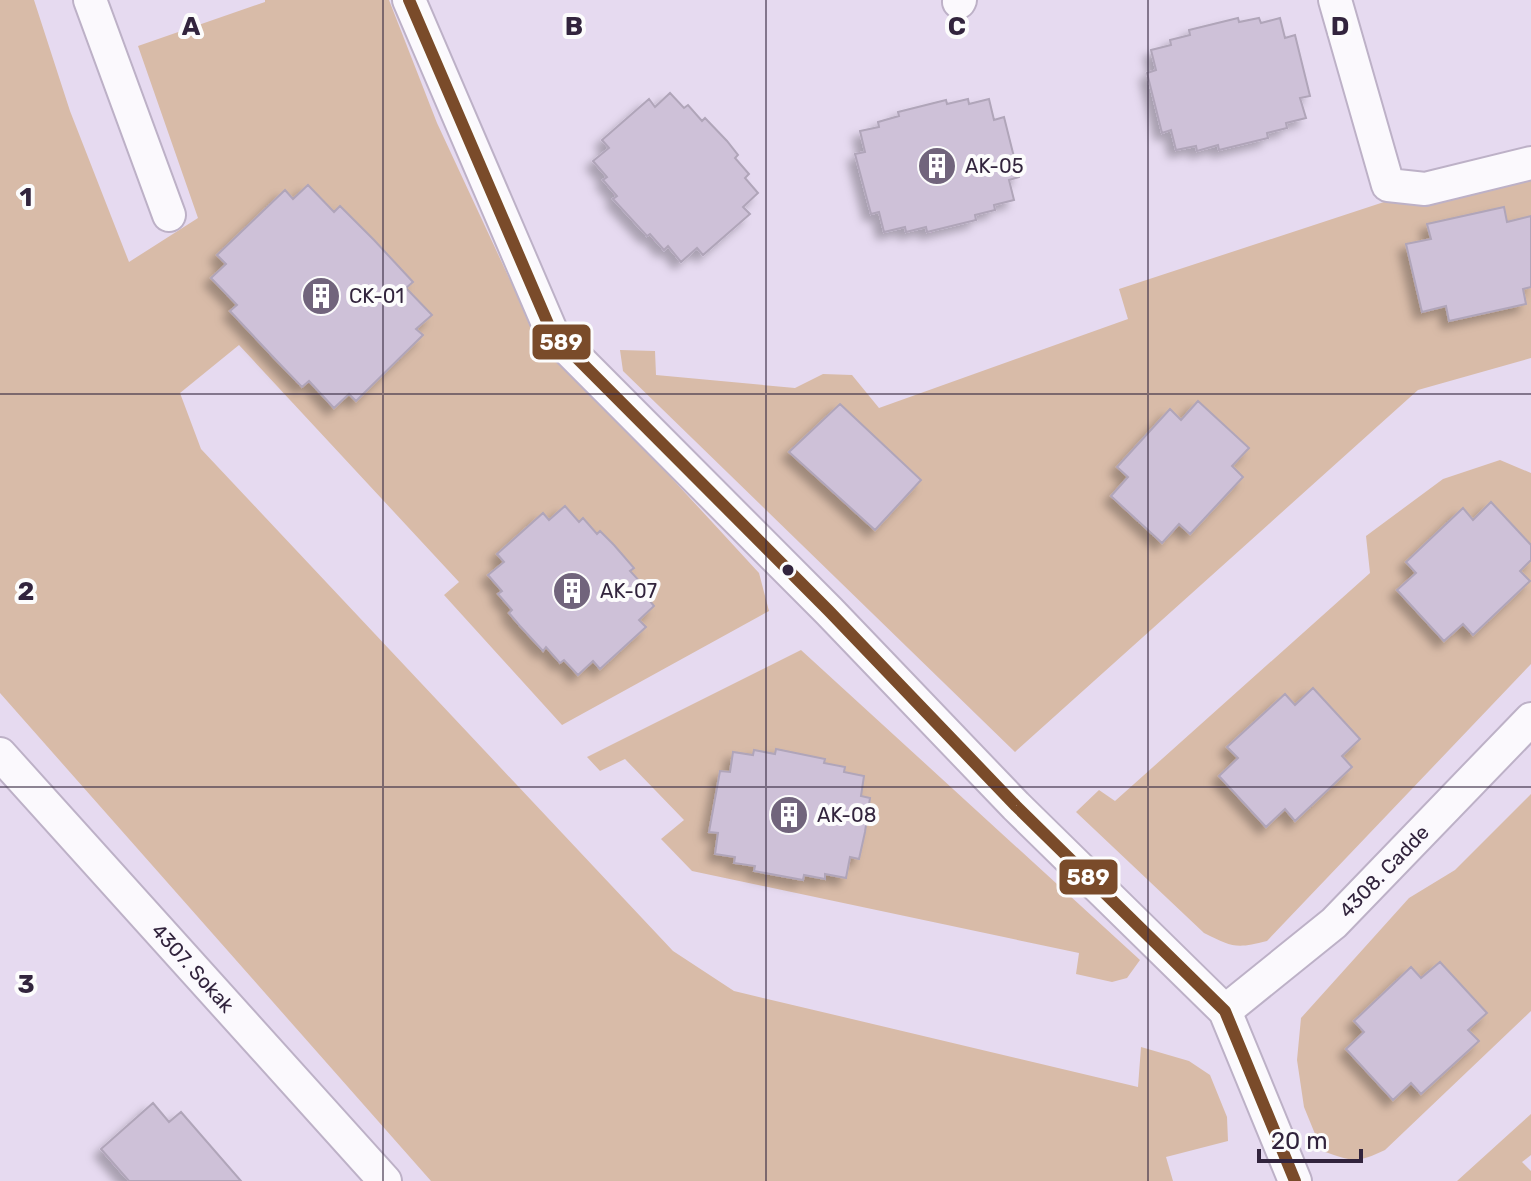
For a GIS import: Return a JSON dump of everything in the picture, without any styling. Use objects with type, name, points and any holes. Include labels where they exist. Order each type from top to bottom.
[{"type":"street","points":[[90,0],[169,215]]},
{"type":"street","points":[[409,0],[552,333],[829,611],[1016,806],[1225,1011],[1295,1181]]},
{"type":"street","points":[[1335,0],[1388,185],[1425,189],[1531,163]]},
{"type":"street","name":"4308. Cadde","points":[[1225,1011],[1334,923],[1531,719]]},
{"type":"street","name":"4307. Sokak","points":[[0,754],[385,1181]]},
{"type":"shaded area","points":[[0,0],[34,0],[70,111],[129,262],[198,218],[138,46],[265,0],[389,0],[437,123],[524,310],[620,422],[759,573],[769,611],[562,725],[444,595],[459,582],[239,345],[180,393],[201,449],[673,951],[734,991],[1138,1087],[1141,1047],[1189,1061],[1210,1075],[1227,1117],[1228,1141],[1166,1157],[1173,1181],[431,1181],[0,693]]},
{"type":"shaded area","points":[[1531,175],[1531,358],[1418,390],[1015,752],[623,371],[620,350],[655,351],[656,375],[795,388],[823,374],[852,375],[879,408],[1128,319],[1119,289],[1384,202],[1418,202]]},
{"type":"shaded area","points":[[1500,460],[1531,473],[1531,664],[1267,941],[1234,945],[1204,933],[1076,812],[1099,790],[1115,801],[1370,573],[1366,536],[1443,479]]},
{"type":"shaded area","points":[[801,650],[1140,960],[1127,978],[1112,982],[1076,974],[1079,953],[692,871],[661,839],[684,820],[625,759],[600,771],[587,757]]},
{"type":"shaded area","points":[[1531,794],[1531,1011],[1385,1150],[1354,1160],[1322,1151],[1304,1107],[1297,1060],[1301,1018],[1409,898],[1455,870]]},
{"type":"shaded area","points":[[1531,1114],[1531,1155],[1522,1162],[1531,1171],[1531,1181],[1457,1181]]},
{"type":"building","points":[[1238,18],[1239,22],[1259,18],[1261,23],[1280,18],[1285,38],[1295,35],[1310,96],[1300,98],[1306,118],[1286,123],[1287,128],[1267,133],[1268,138],[1219,150],[1218,145],[1197,151],[1196,146],[1176,150],[1171,130],[1162,133],[1147,73],[1156,70],[1151,50],[1171,45],[1170,40],[1190,35],[1189,30]]},
{"type":"building","points":[[670,93],[684,108],[688,105],[702,121],[705,118],[727,141],[738,155],[735,158],[749,174],[745,178],[758,193],[743,207],[750,214],[703,255],[697,248],[681,262],[668,246],[664,250],[650,234],[647,236],[613,199],[617,196],[603,180],[607,177],[593,161],[609,148],[602,140],[649,99],[655,107]]},
{"type":"building","name":"AK-05","points":[[968,99],[969,104],[989,99],[994,120],[1004,117],[1019,177],[1009,180],[1014,200],[994,205],[995,210],[975,215],[976,220],[927,232],[926,227],[906,232],[905,227],[884,232],[879,212],[871,214],[855,154],[865,152],[860,131],[879,127],[878,122],[899,116],[898,112],[946,100],[947,104]]},
{"type":"building","name":"CK-01","points":[[308,185],[334,212],[340,206],[374,240],[413,282],[406,288],[432,315],[416,329],[423,335],[356,401],[349,394],[334,408],[309,381],[302,387],[276,360],[230,311],[237,305],[211,278],[226,264],[217,255],[285,190],[293,199]]},
{"type":"building","points":[[1504,207],[1507,222],[1531,216],[1531,287],[1523,289],[1526,304],[1449,321],[1446,306],[1422,312],[1406,244],[1431,239],[1427,224]]},
{"type":"building","points":[[1198,401],[1249,448],[1232,466],[1243,477],[1190,534],[1179,524],[1162,543],[1111,496],[1128,477],[1117,467],[1170,409],[1181,420]]},
{"type":"building","points":[[840,404],[921,480],[875,530],[789,452]]},
{"type":"building","points":[[1491,502],[1531,545],[1531,560],[1520,571],[1530,581],[1473,635],[1463,624],[1444,641],[1397,590],[1416,573],[1406,562],[1463,508],[1473,520]]},
{"type":"building","name":"AK-07","points":[[565,506],[579,522],[583,518],[597,534],[600,531],[614,545],[634,568],[630,571],[645,587],[641,590],[654,606],[639,620],[646,627],[600,669],[593,661],[578,675],[564,660],[560,663],[546,647],[543,651],[520,626],[509,613],[512,610],[498,594],[502,591],[488,575],[504,562],[497,554],[543,513],[549,520]]},
{"type":"building","points":[[1313,688],[1360,739],[1342,756],[1352,767],[1295,821],[1285,809],[1266,827],[1219,776],[1238,758],[1227,747],[1285,694],[1295,705]]},
{"type":"building","name":"AK-08","points":[[776,749],[825,759],[824,763],[845,767],[844,772],[864,776],[861,796],[870,798],[865,832],[859,859],[850,857],[846,878],[825,874],[825,879],[804,875],[803,880],[754,871],[755,866],[734,863],[735,857],[715,854],[718,833],[709,832],[720,771],[730,772],[733,752],[753,755],[754,750],[775,754]]},
{"type":"building","points":[[1440,962],[1487,1013],[1468,1030],[1479,1041],[1421,1094],[1411,1083],[1393,1100],[1346,1049],[1364,1032],[1354,1021],[1411,967],[1421,978]]},
{"type":"building","points":[[153,1103],[169,1122],[181,1112],[241,1181],[129,1181],[101,1149]]},
{"type":"transit line","name":"589","points":[[409,0],[552,333],[829,611],[1016,806],[1225,1011],[1295,1181]]},
{"type":"place","name":"AK-05","points":[[937,166]]},
{"type":"place","name":"CK-01","points":[[321,296]]},
{"type":"place","name":"AK-07","points":[[572,591]]},
{"type":"place","name":"AK-08","points":[[789,815]]}]
